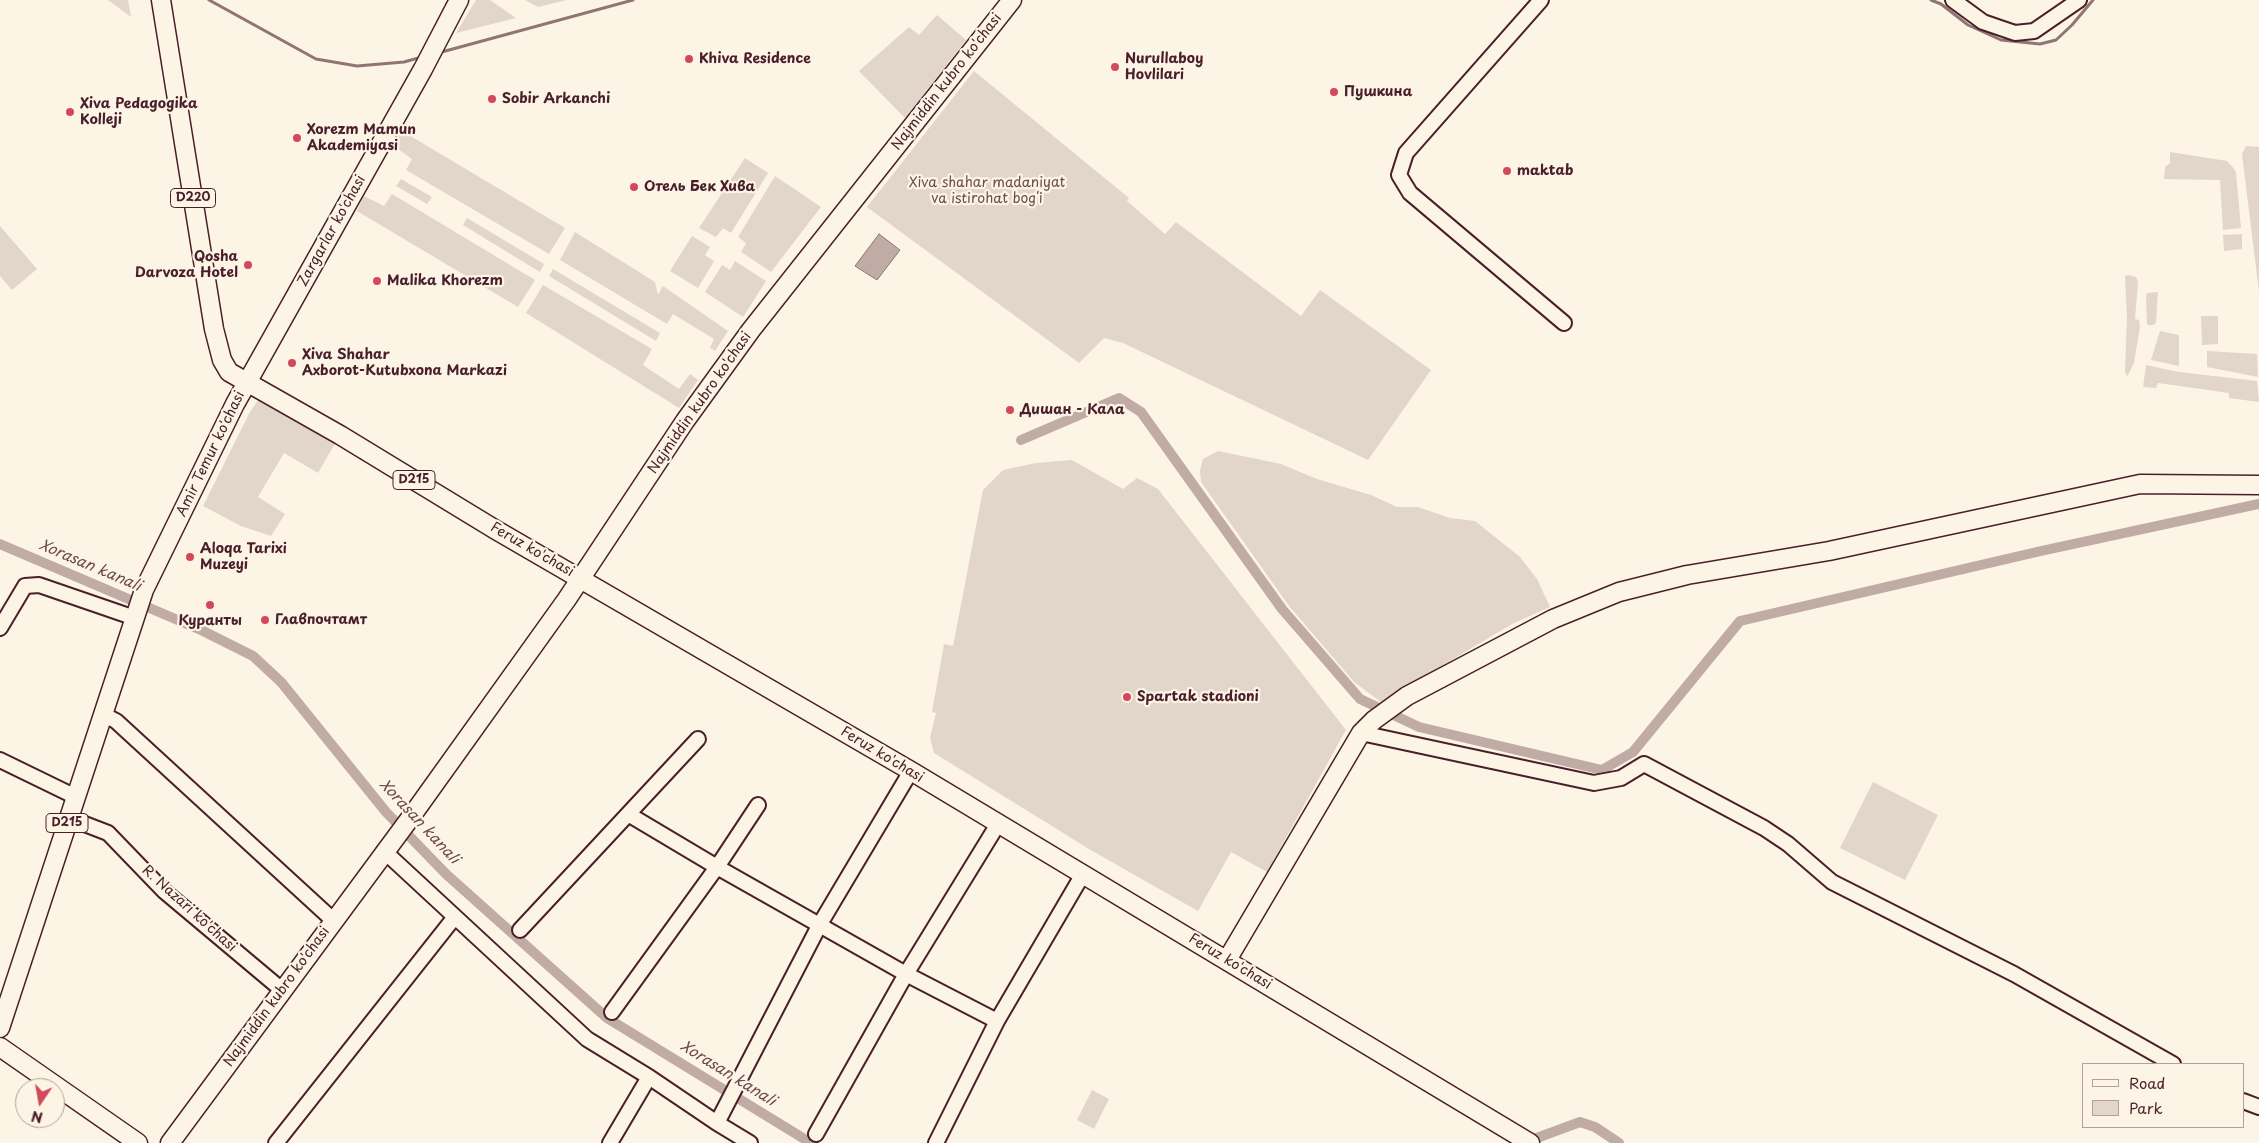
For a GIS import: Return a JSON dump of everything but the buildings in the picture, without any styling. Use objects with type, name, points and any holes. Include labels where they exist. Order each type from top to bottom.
[{"type":"main road","name":"Amir Temur ko'chasi","points":[[135,618],[144,590],[234,404],[247,382],[229,372],[222,360],[214,329],[161,0]]},
{"type":"main road","name":"Zargarlar ko'chasi","points":[[247,382],[423,69],[459,0]]},
{"type":"main road","name":"Najmiddin kubro ko'chasi","points":[[170,1143],[408,821],[581,578],[685,422],[751,330],[1012,0]]},
{"type":"main road","name":"Feruz ko'chasi","points":[[247,382],[1083,874],[1530,1143]]},
{"type":"main road","points":[[1227,960],[1361,733],[1374,720],[1406,697],[1553,619],[1619,592],[1679,577],[1829,551],[2140,484],[2259,485]]},
{"type":"main road","name":"D215","points":[[0,1028],[135,618]]},
{"type":"main road","points":[[0,1046],[138,1143]]},
{"type":"street","points":[[1541,0],[1406,153],[1399,175],[1410,193],[1564,323]]},
{"type":"street","points":[[1953,0],[1983,22],[2015,33],[2034,31],[2079,0]]},
{"type":"street","points":[[0,628],[25,586],[39,584],[135,618]]},
{"type":"street","points":[[102,714],[116,721],[334,921]]},
{"type":"street","points":[[1361,733],[1594,783],[1621,778],[1644,764],[1764,828],[1788,844],[1832,882],[2014,974],[2171,1063]]},
{"type":"street","points":[[520,930],[698,739]]},
{"type":"street","points":[[0,760],[76,797]]},
{"type":"street","points":[[717,1124],[820,924],[911,772]]},
{"type":"street","points":[[612,1012],[717,867],[758,805]]},
{"type":"street","points":[[628,814],[717,867],[906,974],[997,1021]]},
{"type":"street","name":"R. Nazari ko'chasi","points":[[69,818],[108,833],[164,891],[282,990]]},
{"type":"street","points":[[816,1134],[906,974],[998,824]]},
{"type":"street","points":[[384,851],[454,918],[587,1039],[649,1077],[717,1124],[750,1143]]},
{"type":"street","points":[[936,1143],[997,1021],[1083,874]]},
{"type":"street","points":[[276,1143],[454,918]]},
{"type":"street","points":[[610,1143],[649,1077]]},
{"type":"street","points":[[2244,1100],[2259,1106]]},
{"type":"green space","points":[[108,0],[128,0],[131,17]]},
{"type":"green space","points":[[476,0],[490,0],[516,18],[456,33]]},
{"type":"green space","points":[[525,0],[567,0],[538,7]]},
{"type":"green space","points":[[937,15],[966,40],[905,118],[859,71],[909,27],[919,35]]},
{"type":"green space","name":"Xiva shahar madaniyat va istirohat bogʻi","points":[[974,71],[1129,198],[1127,201],[1165,234],[1176,222],[1301,316],[1320,290],[1431,370],[1368,460],[1123,343],[1104,338],[1079,363],[867,207]]},
{"type":"green space","points":[[402,131],[565,228],[549,254],[406,170],[412,159],[394,146]]},
{"type":"green space","points":[[2246,146],[2259,147],[2259,292],[2242,154]]},
{"type":"green space","points":[[2170,152],[2227,161],[2232,166],[2236,172],[2241,228],[2223,230],[2220,180],[2164,179],[2165,167],[2170,163]]},
{"type":"green space","points":[[745,158],[768,173],[731,233],[723,228],[716,237],[699,228]]},
{"type":"green space","points":[[775,176],[821,207],[771,272],[741,252],[746,243],[738,237]]},
{"type":"green space","points":[[401,179],[432,197],[427,204],[396,186]]},
{"type":"green space","points":[[392,194],[535,280],[518,307],[357,211],[364,196],[384,206]]},
{"type":"green space","points":[[467,218],[544,264],[540,272],[463,225]]},
{"type":"green space","points":[[0,226],[37,269],[12,290],[0,276]]},
{"type":"green space","points":[[575,232],[655,282],[658,295],[663,286],[728,331],[715,351],[710,348],[714,339],[673,314],[667,324],[560,260]]},
{"type":"green space","points":[[2242,234],[2242,249],[2224,251],[2223,235]]},
{"type":"green space","points":[[692,236],[710,247],[705,255],[714,261],[698,288],[670,271]]},
{"type":"green space","points":[[735,261],[766,281],[743,317],[705,292],[722,265],[730,270]]},
{"type":"green space","points":[[553,269],[660,333],[656,341],[549,276]]},
{"type":"green space","points":[[2125,276],[2136,277],[2138,282],[2135,319],[2139,320],[2140,327],[2134,363],[2127,377],[2125,371],[2127,317]]},
{"type":"green space","points":[[543,285],[652,349],[643,365],[679,389],[690,374],[698,380],[679,408],[526,313]]},
{"type":"green space","points":[[2158,292],[2156,322],[2154,325],[2147,325],[2147,293]]},
{"type":"green space","points":[[2201,316],[2218,316],[2218,344],[2202,345]]},
{"type":"green space","points":[[2160,331],[2179,335],[2179,366],[2151,360]]},
{"type":"green space","points":[[2207,351],[2257,354],[2258,377],[2207,367]]},
{"type":"green space","points":[[2146,365],[2179,372],[2257,381],[2259,402],[2229,398],[2229,393],[2158,383],[2156,388],[2143,387]]},
{"type":"green space","points":[[263,393],[340,435],[318,473],[284,453],[258,497],[285,514],[271,536],[241,526],[203,506],[250,412]]},
{"type":"green space","points":[[1218,451],[1281,464],[1317,479],[1371,495],[1397,507],[1418,507],[1450,518],[1475,521],[1520,557],[1537,579],[1550,607],[1512,624],[1381,702],[1354,682],[1289,606],[1201,482],[1200,471],[1203,459]]},
{"type":"green space","name":"Spartak stadioni","points":[[1072,460],[1123,489],[1137,478],[1158,489],[1346,730],[1267,872],[1231,852],[1198,911],[1089,849],[934,753],[930,738],[936,713],[932,712],[944,644],[953,646],[983,490],[1003,470],[1036,463]]},
{"type":"green space","points":[[1873,782],[1938,815],[1905,880],[1840,848]]},
{"type":"green space","points":[[1092,1090],[1109,1099],[1094,1129],[1077,1120]]},
{"type":"shaded area","points":[[879,234],[900,250],[877,280],[855,266]]},
{"type":"waterway","points":[[209,0],[316,59],[357,66],[404,62],[422,57]]},
{"type":"waterway","points":[[438,53],[633,0]]},
{"type":"waterway","points":[[1931,0],[1941,4],[1968,25],[2001,40],[2040,44],[2056,40],[2072,25],[2093,0]]},
{"type":"waterway","points":[[1021,440],[1119,398],[1141,412],[1282,609],[1360,699],[1419,727],[1602,770],[1633,752],[1740,621],[2041,551],[2259,504]]},
{"type":"waterway","name":"Xorasan kanali","points":[[0,544],[201,630],[253,656],[281,682],[386,812],[446,874],[607,1018],[811,1143]]},
{"type":"waterway","name":"Xorasan kanali","points":[[1526,1142],[1580,1122],[1595,1127],[1619,1143]]},
{"type":"place","name":"Khiva Residence","points":[[689,59]]},
{"type":"place","name":"Nurullaboy Hovlilari","points":[[1115,67]]},
{"type":"place","name":"Пушкина","points":[[1334,92]]},
{"type":"place","name":"Sobir Arkanchi","points":[[492,99]]},
{"type":"place","name":"Xiva Pedagogika Kolleji","points":[[70,112]]},
{"type":"place","name":"Xorezm Mamun Akademiyasi","points":[[297,138]]},
{"type":"place","name":"maktab","points":[[1507,171]]},
{"type":"place","name":"Отель Бек Хива","points":[[634,187]]},
{"type":"place","name":"Qosha Darvoza Hotel","points":[[248,265]]},
{"type":"place","name":"Malika Khorezm","points":[[377,281]]},
{"type":"place","name":"Xiva Shahar Axborot-Kutubxona Markazi","points":[[292,363]]},
{"type":"place","name":"Дишан - Кала","points":[[1010,410]]},
{"type":"place","name":"Aloqa Tarixi Muzeyi","points":[[190,557]]},
{"type":"place","name":"Куранты","points":[[210,605]]},
{"type":"place","name":"Главпочтамт","points":[[265,620]]},
{"type":"place","name":"Spartak stadioni","points":[[1127,697]]}]
